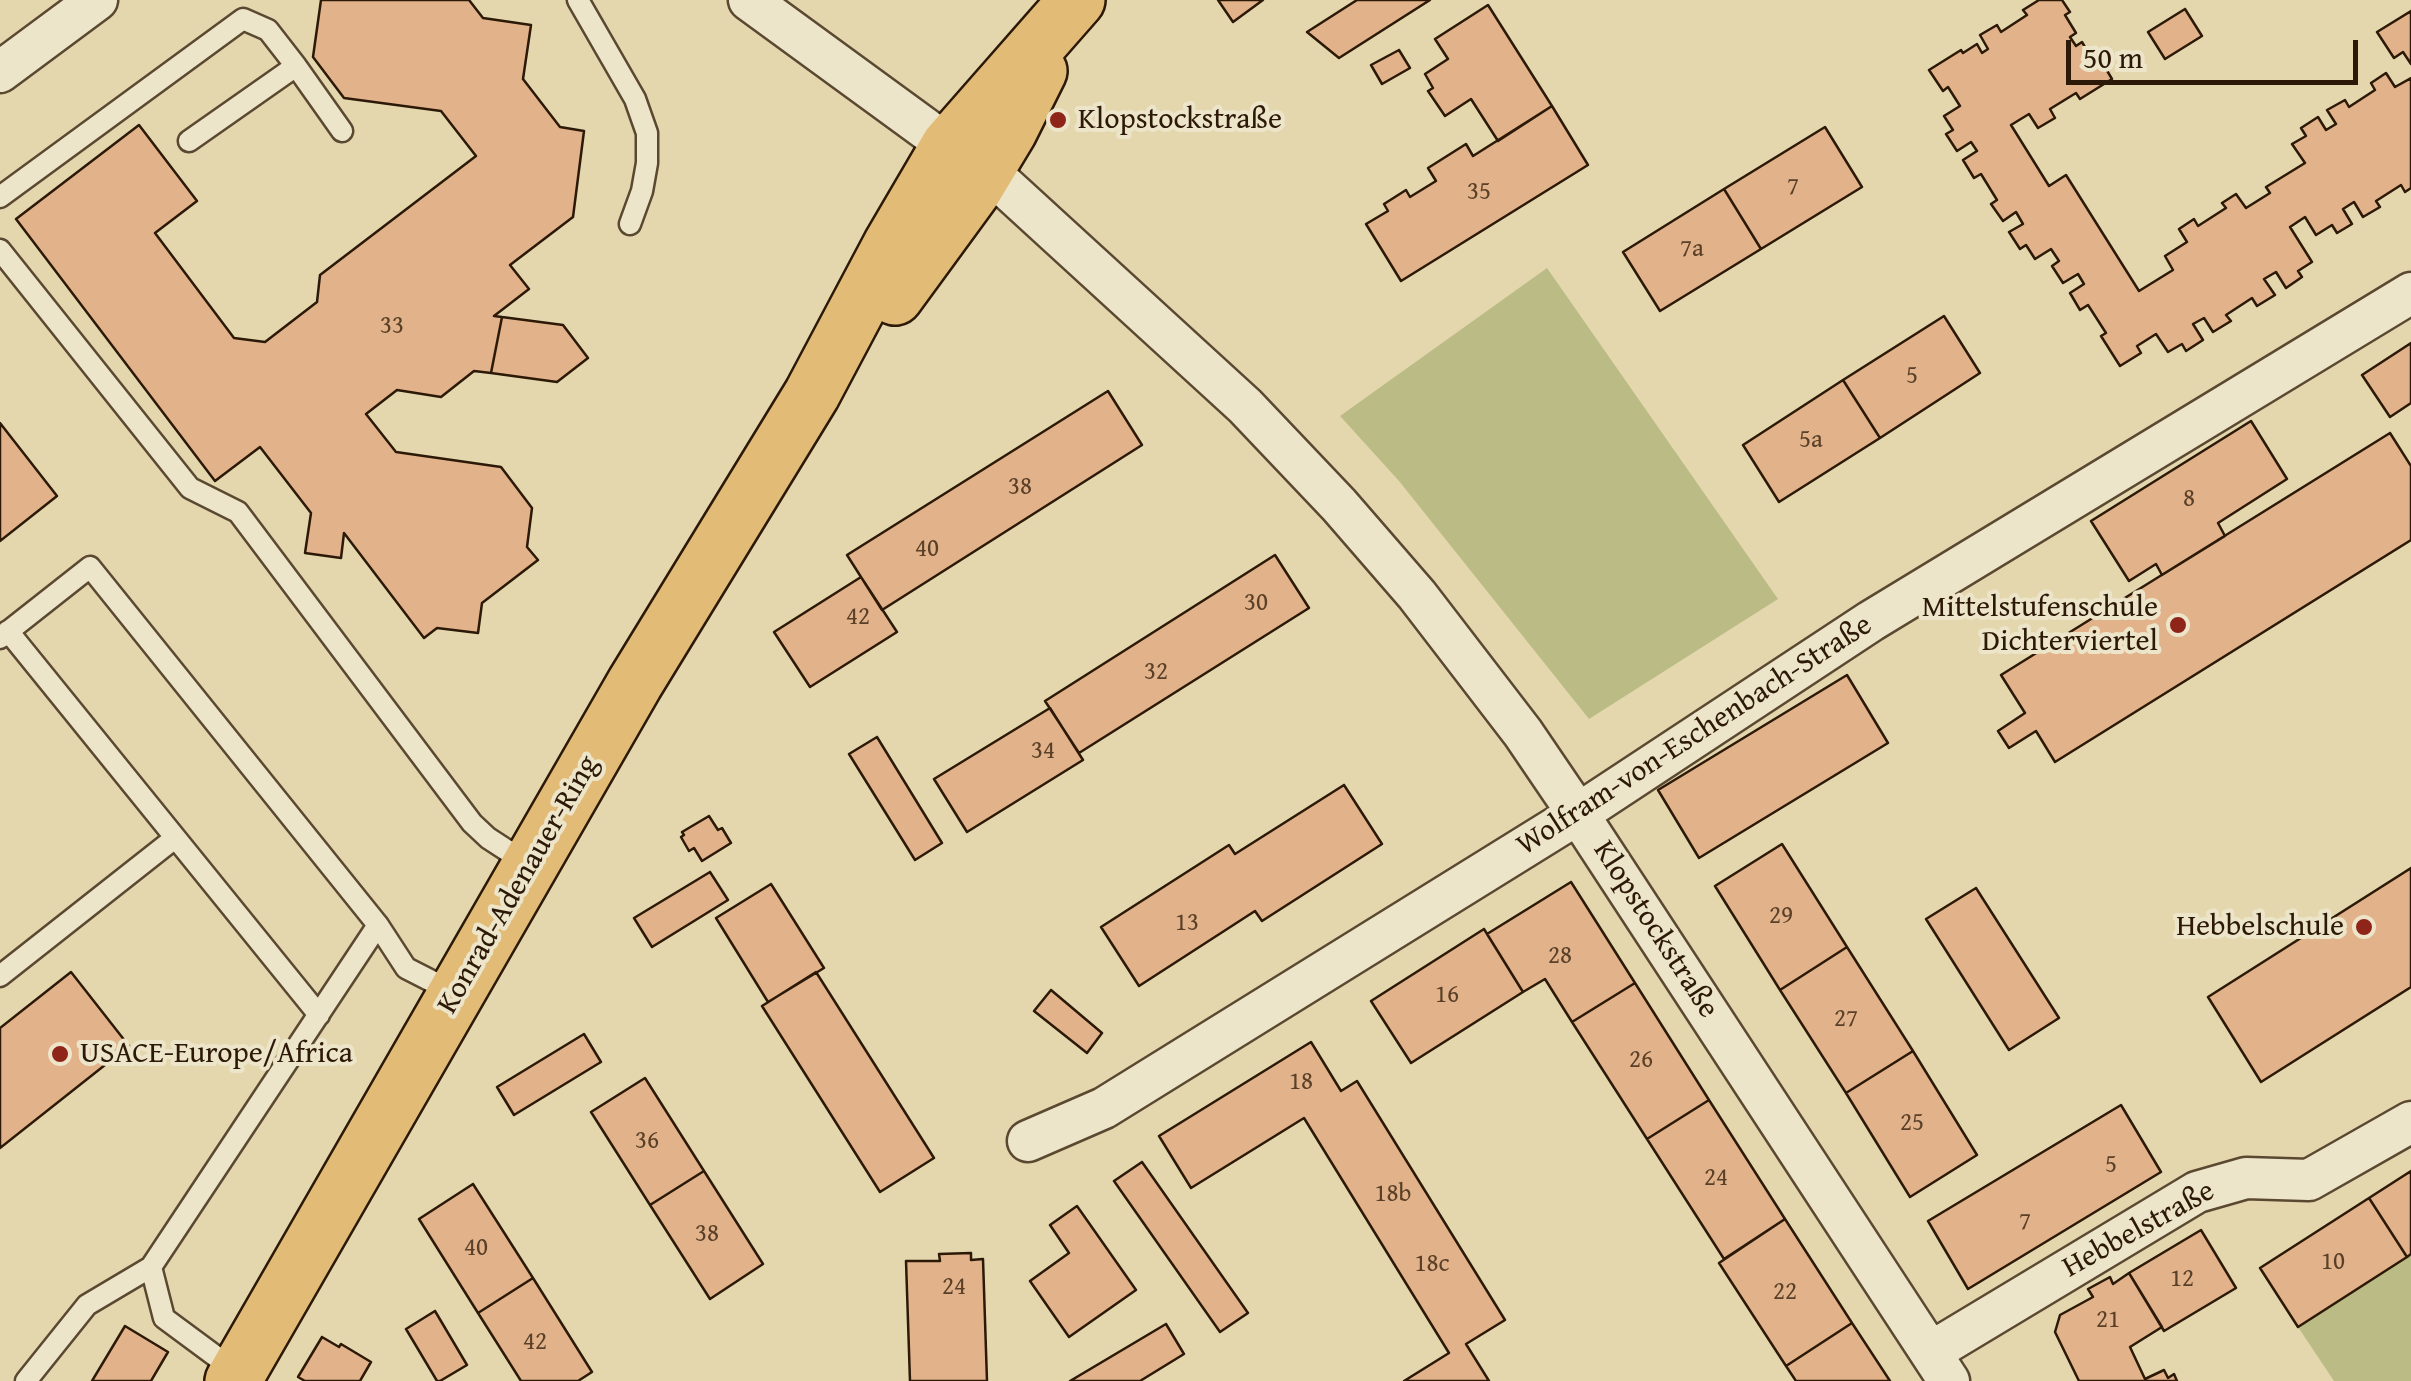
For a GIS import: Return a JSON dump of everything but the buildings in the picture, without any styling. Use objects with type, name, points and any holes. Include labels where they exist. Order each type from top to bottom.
[{"type":"main road","name":"Konrad-Adenauer-Ring","points":[[236,1377],[635,683],[812,394],[892,302],[954,218],[967,157],[1028,94],[1066,13]]},
{"type":"street","points":[[0,72],[97,0]]},
{"type":"street","name":"Klopstockstraße","points":[[749,0],[967,157],[1202,365],[1339,505],[1464,656],[1578,814],[1940,1366]]},
{"type":"street","name":"Wolfram-von-Eschenbach-Straße","points":[[1028,1141],[1104,1108],[1578,814],[1871,621],[2411,293]]},
{"type":"street","name":"Hebbelstraße","points":[[1940,1366],[2197,1192],[2246,1178],[2309,1180],[2411,1122]]},
{"type":"lane","points":[[578,0],[635,99],[646,133],[647,164],[630,224]]},
{"type":"lane","points":[[0,197],[242,18],[268,30],[342,131]]},
{"type":"lane","points":[[189,141],[296,66]]},
{"type":"lane","points":[[0,250],[190,488],[238,512],[472,823],[529,865]]},
{"type":"lane","points":[[318,1015],[4,635],[90,567],[378,924],[406,968],[457,994]]},
{"type":"lane","points":[[0,976],[175,838]]},
{"type":"lane","points":[[26,1381],[87,1305],[151,1267],[378,924]]},
{"type":"lane","points":[[151,1267],[164,1318],[236,1377]]},
{"type":"green space","points":[[1547,268],[1778,599],[1589,719],[1399,481],[1340,416]]},
{"type":"green space","points":[[2411,1255],[2411,1381],[2334,1381],[2298,1327]]},
{"type":"place","name":"Klopstockstraße","points":[[1058,120]]},
{"type":"place","name":"Mittelstufenschule Dichterviertel","points":[[2178,625]]},
{"type":"place","name":"Hebbelschule","points":[[2364,927]]},
{"type":"place","name":"USACE-Europe/Africa","points":[[60,1054]]}]
